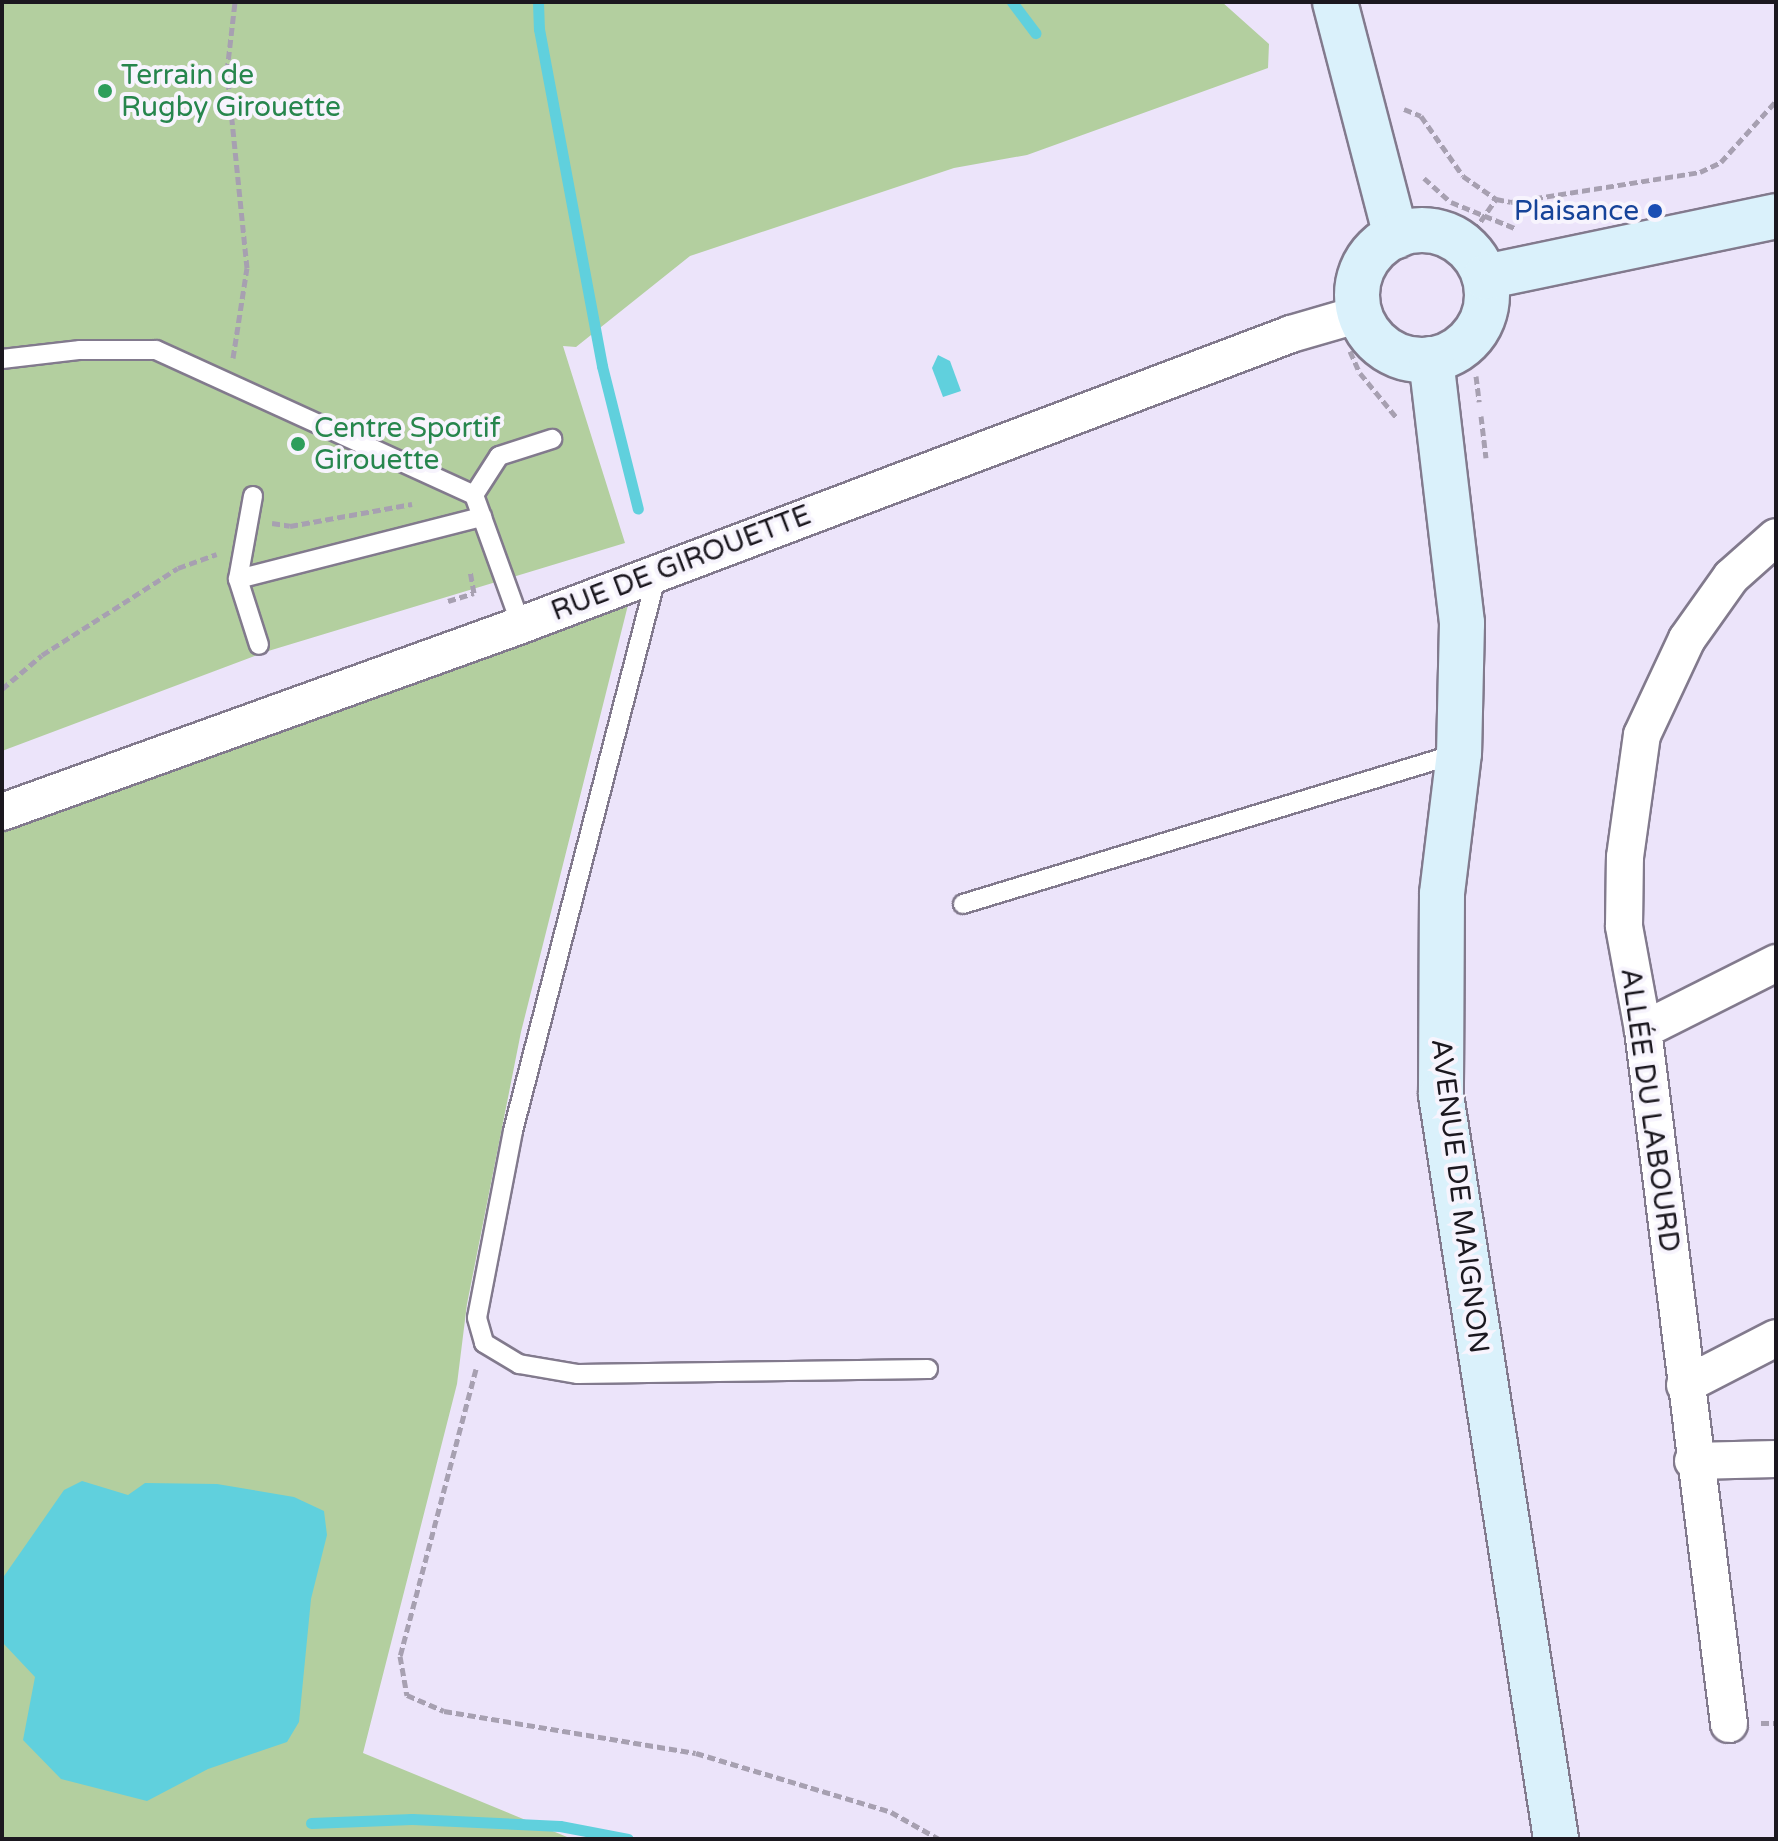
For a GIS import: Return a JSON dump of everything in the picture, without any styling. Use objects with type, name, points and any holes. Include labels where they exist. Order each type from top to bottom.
[{"type":"street","points":[[1335,2],[1396,236]]},
{"type":"street","points":[[1477,246],[1488,299],[1470,339],[1453,352],[1431,359],[1404,356],[1381,344],[1350,317],[1367,260],[1396,236],[1429,230],[1477,246],[1776,216]]},
{"type":"street","name":"RUE DE GIROUETTE","points":[[2,812],[521,625],[658,571],[1350,317]]},
{"type":"street","name":"AVENUE DE MAIGNON","points":[[1431,359],[1462,623],[1459,753],[1442,894],[1441,1095],[1556,1839]]},
{"type":"street","name":"ALLÉE DU LABOURD","points":[[1729,1724],[1693,1461],[1643,1030],[1624,926],[1629,801],[1642,735],[1687,639],[1731,577],[1776,537]]},
{"type":"street","points":[[1643,1030],[1776,963]]},
{"type":"street","points":[[1685,1385],[1776,1338]]},
{"type":"street","points":[[1693,1461],[1776,1459]]},
{"type":"lane","points":[[2,359],[80,350],[156,350],[229,380],[474,495],[521,625]]},
{"type":"lane","points":[[474,495],[499,456],[552,439]]},
{"type":"lane","points":[[253,496],[238,579],[259,645]]},
{"type":"lane","points":[[238,579],[482,517]]},
{"type":"lane","points":[[658,571],[513,1131],[477,1318],[484,1343],[519,1364],[578,1374],[928,1369]]},
{"type":"lane","points":[[963,904],[1459,753]]},
{"type":"path","points":[[229,380],[247,268],[227,71],[235,2]]},
{"type":"path","points":[[1396,97],[1436,133],[1463,176],[1496,199],[1511,202],[1700,172],[1721,162],[1776,101]]},
{"type":"path","points":[[1422,175],[1477,246]]},
{"type":"path","points":[[1477,246],[1496,199]]},
{"type":"path","points":[[1477,246],[1517,227],[1518,242]]},
{"type":"path","points":[[1350,317],[1360,373],[1405,429]]},
{"type":"path","points":[[1470,339],[1486,463]]},
{"type":"path","points":[[249,520],[290,526],[446,498],[452,485]]},
{"type":"path","points":[[2,689],[42,655],[178,568],[245,543]]},
{"type":"path","points":[[448,601],[474,593],[466,557]]},
{"type":"path","points":[[484,1343],[449,1459],[400,1656],[407,1695],[444,1711],[696,1753],[891,1812],[939,1839]]},
{"type":"green space","points":[[2,2],[1222,2],[1269,44],[1268,68],[1027,155],[954,168],[690,256],[576,347],[563,346],[625,543],[265,652],[2,751]]},
{"type":"green space","points":[[629,601],[521,1032],[467,1304],[457,1384],[363,1753],[572,1839],[2,1839],[2,830]]},
{"type":"water","points":[[938,355],[950,361],[961,391],[943,397],[932,368]]},
{"type":"water","points":[[82,1481],[128,1495],[145,1483],[217,1484],[294,1497],[324,1511],[327,1535],[311,1599],[299,1722],[287,1742],[208,1769],[147,1801],[61,1779],[23,1740],[35,1677],[2,1642],[2,1579],[64,1490]]},
{"type":"waterway","points":[[538,2],[539,29],[602,366],[638,509]]},
{"type":"waterway","points":[[1012,2],[1035,33]]},
{"type":"waterway","points":[[311,1823],[412,1819],[560,1826],[628,1839]]},
{"type":"place","name":"Terrain de Rugby Girouette","points":[[105,91]]},
{"type":"place","name":"Plaisance","points":[[1655,211]]},
{"type":"place","name":"Centre Sportif Girouette","points":[[298,444]]}]
